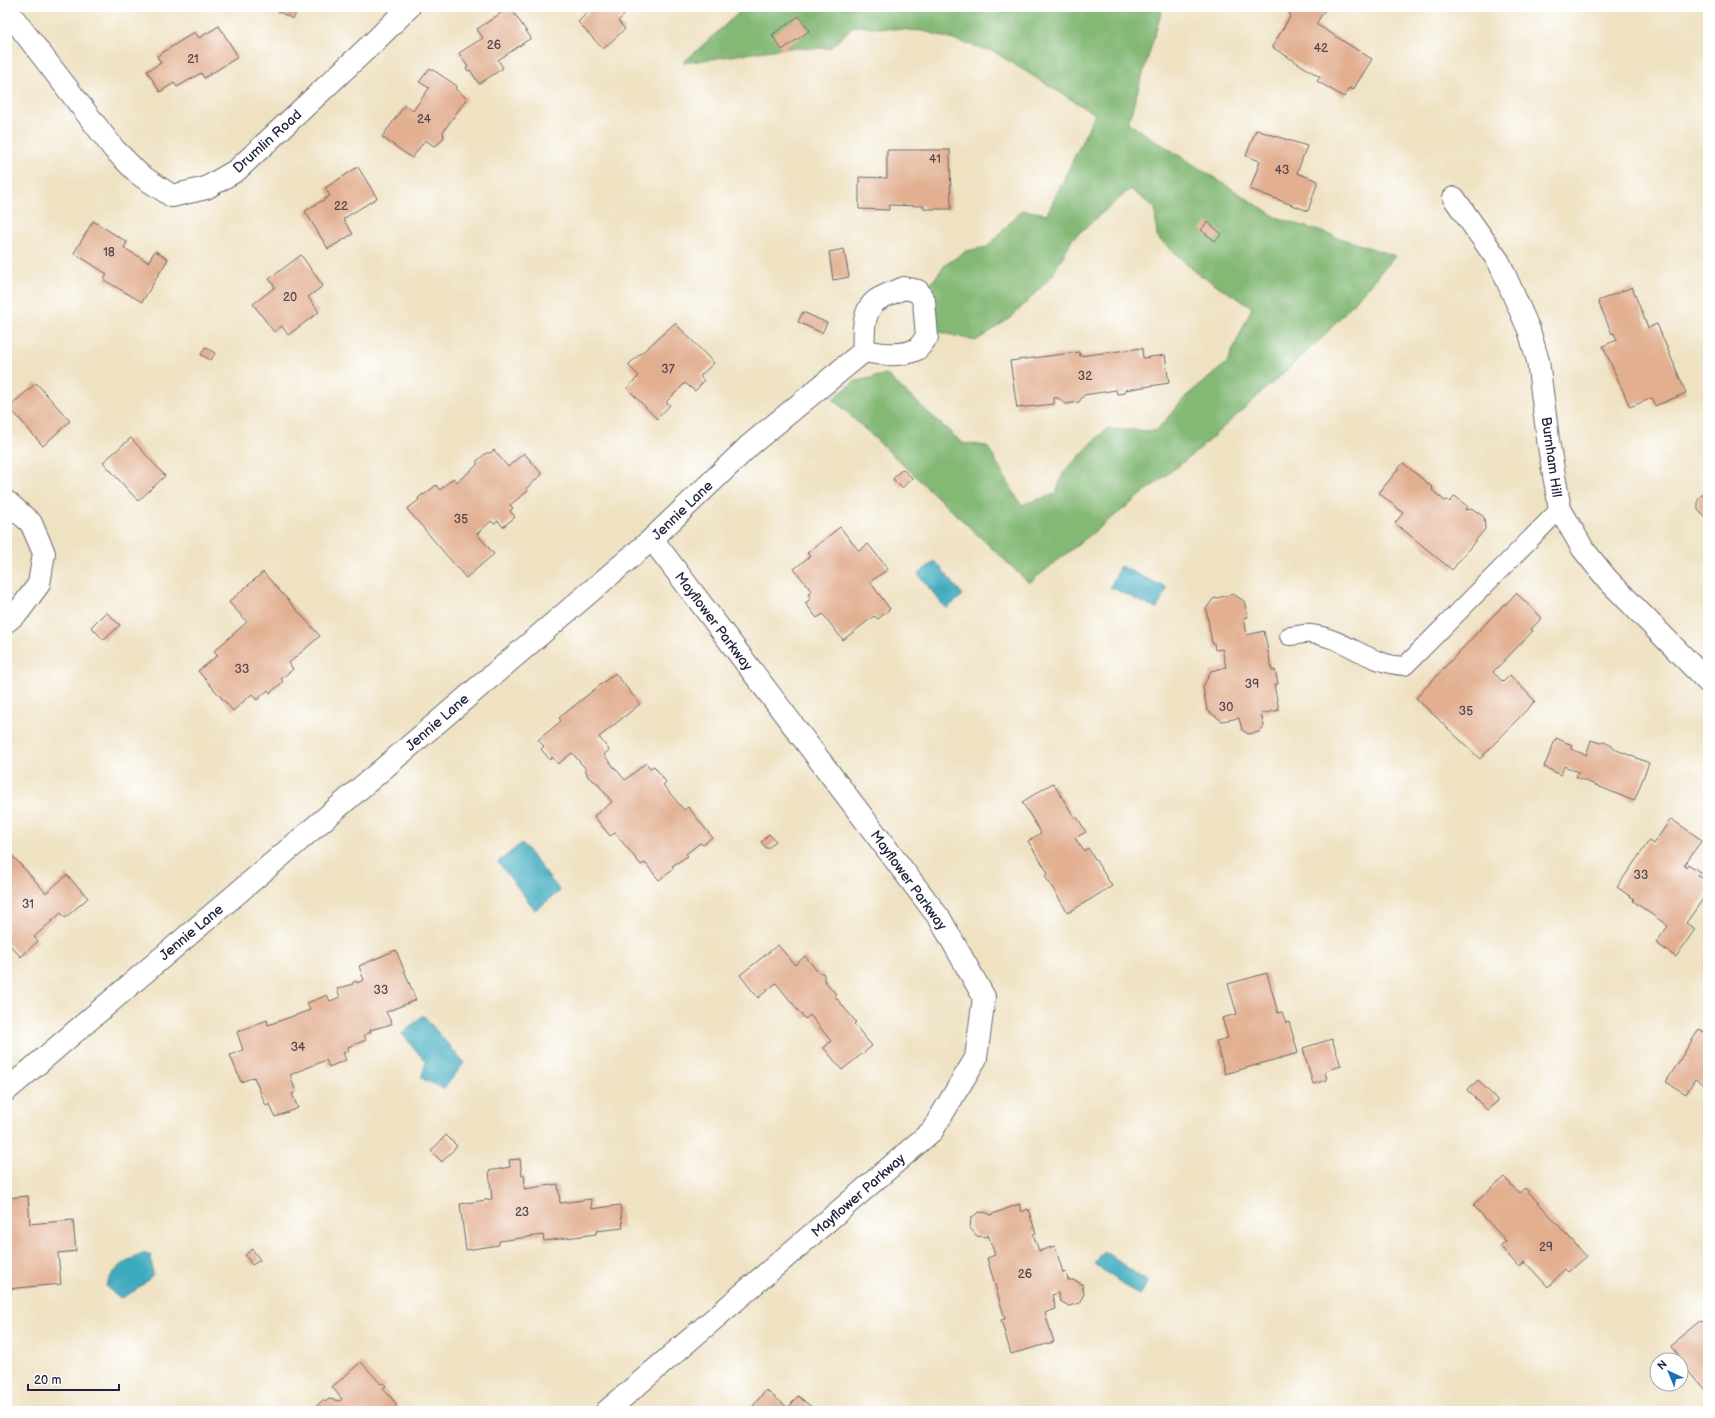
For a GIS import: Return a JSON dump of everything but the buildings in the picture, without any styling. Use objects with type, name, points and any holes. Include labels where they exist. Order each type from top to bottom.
[{"type":"street","name":"Drumlin Road","points":[[7,10],[114,149],[140,175],[172,196],[206,188],[237,170],[377,39],[409,7]]},
{"type":"street","name":"Burnham Hill","points":[[1454,198],[1499,262],[1529,330],[1538,361],[1549,447],[1560,509],[1583,549],[1607,579],[1708,682]]},
{"type":"street","name":"Jennie Lane","points":[[7,1090],[652,539],[750,445],[864,351]]},
{"type":"street","points":[[7,502],[30,523],[44,553],[39,584],[19,611],[7,621]]},
{"type":"street","name":"Mayflower Parkway","points":[[607,1411],[932,1131],[976,1058],[984,997],[940,919],[652,539]]},
{"type":"lane","points":[[1289,636],[1310,634],[1325,637],[1343,643],[1375,661],[1391,665],[1405,666],[1560,509]]},
{"type":"green space","points":[[745,7],[1163,7],[1128,123],[1276,217],[1395,256],[1322,338],[1196,452],[1029,583],[833,399],[854,382],[886,374],[962,443],[987,446],[1021,505],[1056,494],[1063,473],[1106,429],[1156,431],[1186,396],[1227,363],[1252,307],[1197,273],[1157,237],[1155,208],[1130,189],[1072,239],[1052,276],[1013,316],[976,341],[932,330],[928,307],[929,286],[945,265],[966,251],[987,247],[1022,210],[1047,214],[1095,114],[994,52],[924,31],[854,26],[830,48],[786,48],[683,63]]},
{"type":"water","points":[[935,561],[963,595],[946,609],[918,574]]},
{"type":"water","points":[[1120,566],[1167,588],[1157,609],[1110,587]]},
{"type":"water","points":[[522,843],[560,891],[535,910],[498,862]]},
{"type":"water","points":[[423,1015],[464,1063],[444,1089],[421,1078],[426,1062],[402,1034]]},
{"type":"water","points":[[1104,1251],[1148,1282],[1139,1295],[1094,1264]]},
{"type":"water","points":[[145,1253],[151,1256],[153,1274],[143,1284],[122,1298],[116,1296],[106,1286],[112,1274],[127,1261]]}]
